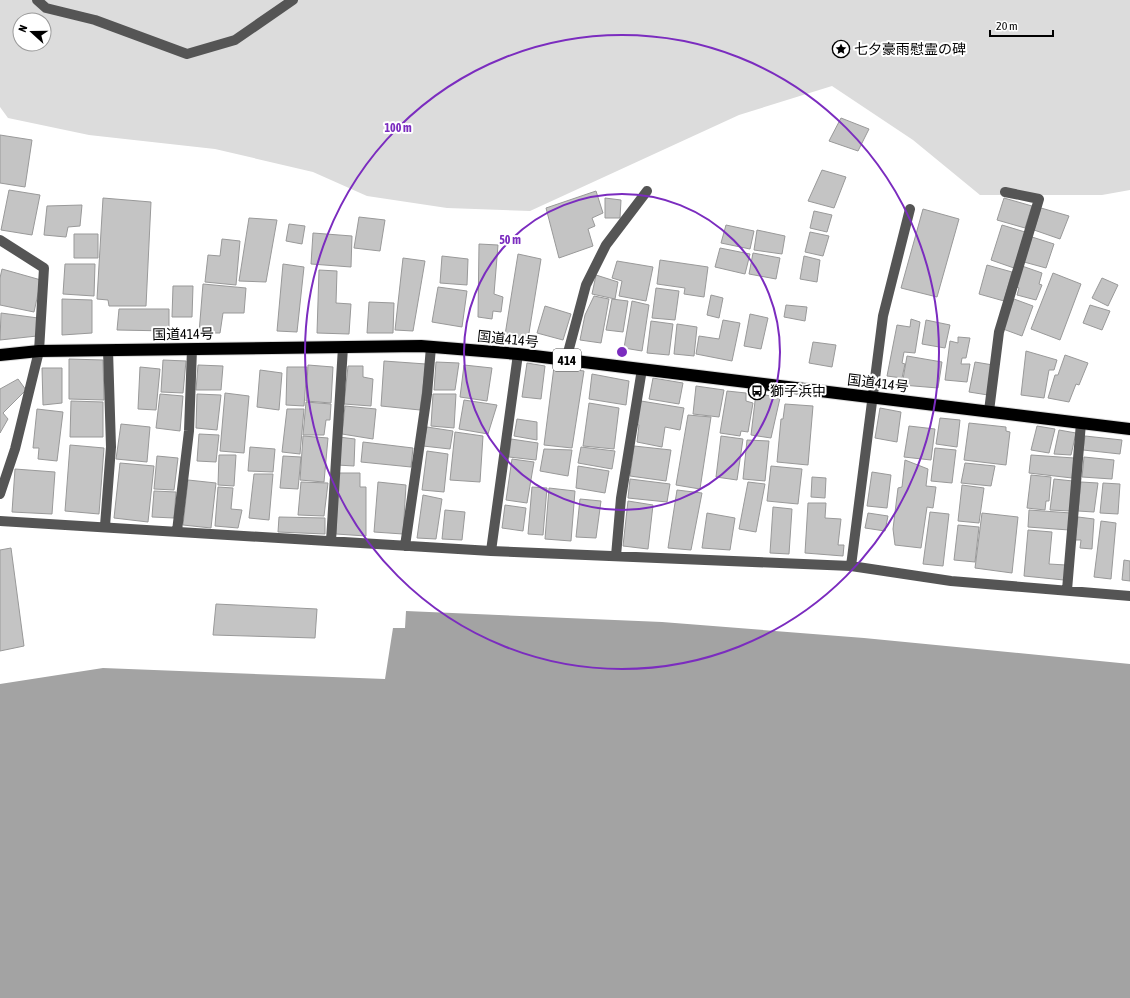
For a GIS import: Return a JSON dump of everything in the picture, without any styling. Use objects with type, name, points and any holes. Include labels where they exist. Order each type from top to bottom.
[{"type":"highway","name":"国道414号","points":[[0,356],[39,351],[431,347],[518,354],[1130,430]]},
{"type":"street","points":[[37,0],[46,8],[95,20],[187,54],[235,40],[293,0]]},
{"type":"street","points":[[566,360],[586,285],[606,245],[647,191]]},
{"type":"street","points":[[989,412],[1000,332],[1039,199],[1005,192]]},
{"type":"street","points":[[851,566],[874,397],[883,316],[910,210]]},
{"type":"street","points":[[0,240],[44,268],[39,351],[15,449],[0,494]]},
{"type":"street","points":[[331,541],[343,347]]},
{"type":"street","points":[[405,546],[428,394],[431,347]]},
{"type":"street","points":[[177,531],[189,431],[192,349]]},
{"type":"street","points":[[105,526],[111,447],[108,350]]},
{"type":"street","points":[[491,551],[518,354]]},
{"type":"street","points":[[616,556],[621,498],[642,369]]},
{"type":"street","points":[[1066,590],[1081,423]]},
{"type":"street","points":[[0,521],[105,526],[491,551],[851,566],[951,581],[1130,596]]},
{"type":"shaded area","points":[[0,0],[1130,0],[1130,190],[1102,195],[980,195],[913,140],[832,86],[739,115],[530,211],[447,208],[367,196],[313,172],[215,149],[89,135],[8,118],[0,107]]},
{"type":"shaded area","points":[[406,611],[662,622],[864,638],[1130,664],[1130,998],[0,998],[0,684],[103,668],[385,679],[393,628],[405,628]]},
{"type":"building","points":[[841,118],[869,129],[858,151],[829,141]]},
{"type":"building","points":[[0,135],[32,140],[25,187],[0,183]]},
{"type":"building","points":[[822,170],[846,177],[834,208],[808,201]]},
{"type":"building","points":[[9,190],[40,195],[32,235],[1,230]]},
{"type":"building","points":[[596,191],[603,213],[592,218],[595,226],[588,229],[593,246],[559,258],[546,208]]},
{"type":"building","points":[[103,198],[151,202],[146,306],[109,306],[108,300],[97,299]]},
{"type":"building","points":[[605,198],[621,200],[620,218],[605,218]]},
{"type":"building","points":[[1004,198],[1032,206],[1025,228],[997,220]]},
{"type":"building","points":[[82,205],[80,226],[68,227],[66,237],[44,235],[47,206]]},
{"type":"building","points":[[1041,208],[1069,216],[1060,239],[1034,230]]},
{"type":"building","points":[[923,209],[959,219],[937,297],[901,288]]},
{"type":"building","points":[[814,211],[832,215],[827,232],[810,228]]},
{"type":"building","points":[[359,217],[385,220],[380,251],[354,248]]},
{"type":"building","points":[[249,218],[277,220],[266,282],[239,281]]},
{"type":"building","points":[[289,224],[305,226],[302,244],[286,241]]},
{"type":"building","points":[[726,225],[754,231],[750,249],[721,243]]},
{"type":"building","points":[[1002,225],[1025,232],[1014,268],[991,260]]},
{"type":"building","points":[[757,230],[785,236],[782,254],[754,250]]},
{"type":"building","points":[[810,232],[829,236],[823,256],[805,252]]},
{"type":"building","points":[[313,233],[352,236],[351,267],[311,264]]},
{"type":"building","points":[[74,234],[98,234],[98,258],[74,258]]},
{"type":"building","points":[[1032,237],[1054,244],[1046,268],[1024,262]]},
{"type":"building","points":[[222,239],[240,241],[236,285],[205,282],[208,255],[220,256]]},
{"type":"building","points":[[479,244],[498,245],[494,294],[503,297],[501,312],[493,311],[492,319],[478,317]]},
{"type":"building","points":[[720,248],[750,254],[745,274],[715,267]]},
{"type":"building","points":[[753,253],[780,258],[776,279],[749,274]]},
{"type":"building","points":[[518,254],[541,259],[528,339],[505,335]]},
{"type":"building","points":[[442,256],[468,259],[467,285],[440,283]]},
{"type":"building","points":[[804,256],[820,260],[817,282],[800,279]]},
{"type":"building","points":[[403,258],[425,261],[413,331],[395,330]]},
{"type":"building","points":[[660,260],[708,267],[704,297],[684,294],[685,288],[657,284]]},
{"type":"building","points":[[617,261],[653,267],[646,301],[619,296],[622,281],[612,278]]},
{"type":"building","points":[[65,264],[95,264],[94,296],[63,294]]},
{"type":"building","points":[[283,264],[304,267],[297,332],[277,331]]},
{"type":"building","points":[[987,265],[1012,272],[1004,301],[979,294]]},
{"type":"building","points":[[1022,266],[1042,273],[1039,284],[1042,285],[1036,300],[1017,295],[1019,288],[1016,287]]},
{"type":"building","points":[[2,269],[41,280],[34,312],[0,305],[0,278]]},
{"type":"building","points":[[319,270],[337,271],[336,303],[351,304],[349,334],[317,333]]},
{"type":"building","points":[[1053,273],[1081,284],[1060,340],[1031,329]]},
{"type":"building","points":[[596,275],[618,282],[615,299],[592,294]]},
{"type":"building","points":[[1102,278],[1118,285],[1108,306],[1092,298]]},
{"type":"building","points":[[203,284],[246,288],[244,313],[223,313],[220,333],[199,333]]},
{"type":"building","points":[[173,286],[193,286],[192,317],[172,317]]},
{"type":"building","points":[[438,287],[467,291],[462,327],[432,322]]},
{"type":"building","points":[[656,288],[679,291],[675,320],[652,318]]},
{"type":"building","points":[[711,295],[723,298],[719,318],[707,315]]},
{"type":"building","points":[[594,296],[609,299],[601,343],[580,340],[585,315]]},
{"type":"building","points":[[62,299],[92,300],[92,333],[62,335]]},
{"type":"building","points":[[612,299],[628,301],[623,332],[606,330]]},
{"type":"building","points":[[1014,299],[1033,306],[1022,336],[1003,329]]},
{"type":"building","points":[[632,301],[649,305],[642,351],[624,348]]},
{"type":"building","points":[[369,302],[394,303],[393,333],[367,333]]},
{"type":"building","points":[[786,305],[807,307],[805,321],[784,317]]},
{"type":"building","points":[[1090,305],[1110,311],[1102,330],[1083,323]]},
{"type":"building","points":[[545,306],[571,314],[563,340],[537,333]]},
{"type":"building","points":[[119,309],[169,309],[169,331],[117,330]]},
{"type":"building","points":[[1,313],[38,318],[37,336],[0,340]]},
{"type":"building","points":[[750,314],[768,318],[761,349],[744,346]]},
{"type":"building","points":[[911,319],[920,322],[915,353],[904,352],[902,363],[905,364],[902,378],[887,376],[897,325],[910,327]]},
{"type":"building","points":[[723,320],[740,323],[732,361],[696,354],[699,336],[719,339]]},
{"type":"building","points":[[926,320],[950,325],[945,348],[922,344]]},
{"type":"building","points":[[651,321],[673,324],[669,355],[647,353]]},
{"type":"building","points":[[677,324],[697,327],[694,356],[674,354]]},
{"type":"building","points":[[958,337],[970,338],[966,358],[962,358],[961,364],[970,364],[967,382],[945,380],[950,341],[958,343]]},
{"type":"building","points":[[813,342],[836,345],[832,367],[809,363]]},
{"type":"building","points":[[1026,351],[1057,360],[1054,370],[1049,370],[1044,398],[1021,395]]},
{"type":"building","points":[[1065,355],[1088,363],[1079,385],[1076,384],[1069,402],[1048,398],[1055,375],[1058,375]]},
{"type":"building","points":[[907,356],[942,362],[938,388],[902,385]]},
{"type":"building","points":[[69,359],[103,360],[104,400],[69,399]]},
{"type":"building","points":[[163,360],[186,361],[183,393],[161,392]]},
{"type":"building","points":[[384,361],[426,364],[420,410],[381,406]]},
{"type":"building","points":[[436,362],[459,363],[455,390],[434,390]]},
{"type":"building","points":[[975,362],[993,365],[988,395],[969,392]]},
{"type":"building","points":[[527,363],[545,366],[541,399],[522,397]]},
{"type":"building","points":[[198,365],[223,366],[221,390],[196,390]]},
{"type":"building","points":[[308,365],[333,367],[331,403],[306,401]]},
{"type":"building","points":[[464,365],[492,368],[487,401],[460,397]]},
{"type":"building","points":[[348,366],[363,366],[363,377],[373,379],[371,406],[344,404]]},
{"type":"building","points":[[140,367],[160,369],[156,410],[138,409]]},
{"type":"building","points":[[287,367],[307,367],[304,406],[286,405]]},
{"type":"building","points":[[554,367],[584,371],[572,448],[544,445]]},
{"type":"building","points":[[42,368],[62,368],[62,403],[43,405]]},
{"type":"building","points":[[260,370],[282,373],[279,410],[257,407]]},
{"type":"building","points":[[592,374],[629,381],[626,405],[589,399]]},
{"type":"building","points":[[653,378],[683,383],[679,404],[649,399]]},
{"type":"building","points":[[18,379],[26,390],[3,413],[8,419],[0,433],[0,389]]},
{"type":"building","points":[[696,386],[724,390],[719,417],[693,414]]},
{"type":"building","points":[[727,391],[746,393],[746,401],[753,403],[748,432],[741,431],[740,436],[720,433]]},
{"type":"building","points":[[225,393],[249,396],[244,453],[220,451]]},
{"type":"building","points":[[756,393],[780,398],[771,438],[751,435]]},
{"type":"building","points":[[160,394],[183,396],[180,431],[156,428]]},
{"type":"building","points":[[197,394],[221,395],[217,430],[196,428]]},
{"type":"building","points":[[433,394],[456,394],[454,428],[431,426]]},
{"type":"building","points":[[464,400],[497,405],[488,434],[459,429]]},
{"type":"building","points":[[71,401],[103,402],[103,437],[70,437]]},
{"type":"building","points":[[641,401],[684,408],[680,430],[665,427],[662,447],[637,442],[639,425],[636,424]]},
{"type":"building","points":[[306,402],[331,404],[330,420],[326,420],[324,435],[303,435]]},
{"type":"building","points":[[589,403],[619,408],[614,449],[583,446]]},
{"type":"building","points":[[785,404],[813,406],[808,465],[777,462],[781,419],[783,419]]},
{"type":"building","points":[[345,406],[376,409],[373,439],[342,434]]},
{"type":"building","points":[[880,408],[901,412],[897,442],[875,438]]},
{"type":"building","points":[[37,409],[63,412],[57,461],[38,459],[39,448],[33,448]]},
{"type":"building","points":[[287,409],[304,409],[300,454],[282,452]]},
{"type":"building","points":[[688,415],[711,417],[700,489],[676,485]]},
{"type":"building","points":[[940,418],[960,420],[957,447],[936,444]]},
{"type":"building","points":[[517,419],[537,422],[537,440],[514,436]]},
{"type":"building","points":[[969,423],[1006,427],[1006,431],[1010,432],[1006,465],[964,460]]},
{"type":"building","points":[[121,424],[150,427],[147,462],[116,459]]},
{"type":"building","points":[[909,426],[935,429],[931,460],[904,457]]},
{"type":"building","points":[[1037,426],[1055,429],[1049,453],[1031,450]]},
{"type":"building","points":[[427,427],[453,431],[450,449],[423,446]]},
{"type":"building","points":[[1059,430],[1076,433],[1071,455],[1054,454]]},
{"type":"building","points":[[455,432],[483,436],[480,482],[450,480]]},
{"type":"building","points":[[199,434],[219,435],[216,462],[197,461]]},
{"type":"building","points":[[303,436],[328,438],[324,482],[300,480]]},
{"type":"building","points":[[721,436],[743,439],[737,480],[716,477]]},
{"type":"building","points":[[1085,436],[1122,440],[1120,454],[1083,450]]},
{"type":"building","points":[[339,437],[355,439],[354,466],[337,465]]},
{"type":"building","points":[[511,439],[538,443],[536,460],[509,457]]},
{"type":"building","points":[[747,440],[769,441],[765,481],[743,479]]},
{"type":"building","points":[[363,442],[413,448],[411,467],[361,462]]},
{"type":"building","points":[[70,445],[104,448],[99,514],[65,511]]},
{"type":"building","points":[[634,446],[671,450],[666,481],[630,476]]},
{"type":"building","points":[[250,447],[275,449],[273,472],[248,471]]},
{"type":"building","points":[[581,447],[615,451],[612,469],[578,463]]},
{"type":"building","points":[[935,448],[956,450],[952,483],[931,481]]},
{"type":"building","points":[[544,449],[572,450],[568,476],[540,471]]},
{"type":"building","points":[[427,451],[448,454],[444,492],[422,490]]},
{"type":"building","points":[[219,455],[236,455],[234,486],[218,485]]},
{"type":"building","points":[[1031,455],[1074,458],[1072,478],[1029,473]]},
{"type":"building","points":[[157,456],[178,458],[174,490],[154,489]]},
{"type":"building","points":[[283,456],[301,457],[298,489],[280,488]]},
{"type":"building","points":[[1084,457],[1114,460],[1112,479],[1082,477]]},
{"type":"building","points":[[512,459],[534,462],[527,503],[506,500]]},
{"type":"building","points":[[905,460],[928,469],[926,486],[936,487],[933,508],[927,507],[921,548],[895,545],[893,529],[898,488],[902,487]]},
{"type":"building","points":[[120,463],[154,466],[148,522],[114,518]]},
{"type":"building","points":[[965,463],[995,466],[991,486],[961,483]]},
{"type":"building","points":[[578,466],[609,471],[605,493],[576,488]]},
{"type":"building","points":[[771,466],[802,469],[798,504],[767,501]]},
{"type":"building","points":[[15,469],[55,472],[52,514],[12,512]]},
{"type":"building","points":[[872,472],[891,475],[887,508],[867,506]]},
{"type":"building","points":[[338,473],[360,473],[360,487],[366,487],[366,536],[336,534]]},
{"type":"building","points":[[254,474],[273,474],[269,520],[249,518]]},
{"type":"building","points":[[1031,475],[1051,477],[1049,501],[1046,501],[1045,510],[1027,508]]},
{"type":"building","points":[[812,477],[826,478],[825,498],[811,497]]},
{"type":"building","points":[[630,479],[670,484],[667,502],[628,498]]},
{"type":"building","points":[[1054,479],[1073,481],[1070,511],[1050,510]]},
{"type":"building","points":[[188,480],[216,483],[211,528],[183,525]]},
{"type":"building","points":[[301,482],[328,483],[324,516],[298,515]]},
{"type":"building","points":[[378,482],[406,485],[403,534],[374,532]]},
{"type":"building","points":[[748,482],[765,484],[756,532],[739,529]]},
{"type":"building","points":[[1081,482],[1098,483],[1094,512],[1078,511]]},
{"type":"building","points":[[1103,483],[1120,484],[1118,514],[1100,513]]},
{"type":"building","points":[[962,485],[984,488],[979,523],[958,521]]},
{"type":"building","points":[[218,487],[233,488],[231,509],[242,510],[238,528],[215,526]]},
{"type":"building","points":[[532,487],[547,488],[543,535],[528,534]]},
{"type":"building","points":[[549,488],[575,491],[571,541],[545,539]]},
{"type":"building","points":[[677,490],[702,493],[691,550],[668,548]]},
{"type":"building","points":[[154,491],[176,492],[174,518],[152,517]]},
{"type":"building","points":[[423,495],[442,499],[436,539],[417,538]]},
{"type":"building","points":[[580,499],[601,501],[596,538],[576,537]]},
{"type":"building","points":[[628,501],[653,505],[648,549],[623,546]]},
{"type":"building","points":[[808,503],[826,503],[825,518],[841,519],[838,545],[844,545],[843,556],[805,553]]},
{"type":"building","points":[[505,505],[526,508],[523,531],[502,528]]},
{"type":"building","points":[[773,507],[792,509],[789,554],[770,553]]},
{"type":"building","points":[[445,510],[465,512],[462,540],[442,539]]},
{"type":"building","points":[[1029,510],[1071,513],[1069,530],[1028,527]]},
{"type":"building","points":[[930,512],[949,514],[943,566],[923,564]]},
{"type":"building","points":[[707,513],[735,518],[730,550],[702,548]]},
{"type":"building","points":[[868,513],[888,516],[885,531],[865,528]]},
{"type":"building","points":[[982,513],[1018,517],[1012,573],[975,568]]},
{"type":"building","points":[[279,517],[325,518],[325,534],[278,532]]},
{"type":"building","points":[[1078,517],[1094,519],[1092,549],[1080,548],[1081,540],[1075,540]]},
{"type":"building","points":[[1101,521],[1116,523],[1111,579],[1094,577]]},
{"type":"building","points":[[958,525],[979,527],[975,562],[954,560]]},
{"type":"building","points":[[1028,530],[1052,532],[1049,564],[1066,565],[1064,580],[1024,576]]},
{"type":"building","points":[[11,548],[24,646],[0,651],[0,550]]},
{"type":"building","points":[[1124,560],[1130,561],[1130,581],[1122,580]]},
{"type":"building","points":[[216,604],[317,609],[315,638],[213,635]]},
{"type":"place","name":"七夕豪雨慰霊の碑","points":[[841,49]]},
{"type":"place","name":"獅子浜中","points":[[757,391]]}]
